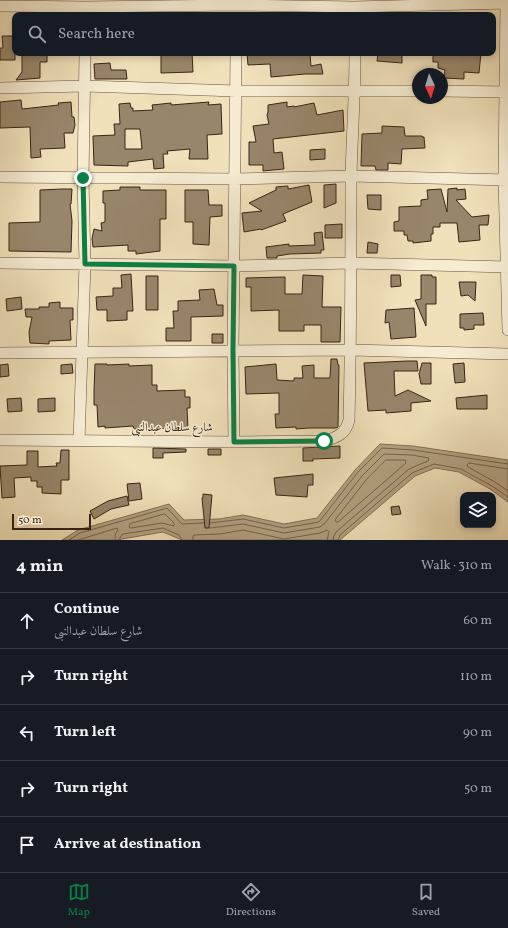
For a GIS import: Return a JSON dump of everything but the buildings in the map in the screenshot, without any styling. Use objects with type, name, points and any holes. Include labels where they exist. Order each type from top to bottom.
[{"type":"street","points":[[0,6],[354,7],[506,2],[508,330]]},
{"type":"street","points":[[79,441],[85,264],[83,178],[85,56]]},
{"type":"street","points":[[234,442],[233,350],[236,56]]},
{"type":"street","points":[[351,350],[352,176],[355,90],[354,56]]},
{"type":"street","points":[[0,88],[85,86],[236,91],[412,91]]},
{"type":"street","points":[[448,91],[506,92]]},
{"type":"street","points":[[0,177],[234,179],[352,176],[506,180]]},
{"type":"street","points":[[0,264],[234,266],[351,263],[507,267]]},
{"type":"street","points":[[0,353],[351,350],[508,354]]},
{"type":"street","name":"شارع سلطان عبدالنبى","points":[[0,440],[234,442],[324,441],[334,439],[342,434],[348,425],[351,350]]},
{"type":"water","points":[[380,444],[413,446],[508,460],[508,502],[496,492],[459,472],[435,468],[415,476],[340,540],[182,540],[163,532],[116,540],[62,540],[78,530],[169,504],[184,520],[219,519],[243,515],[284,524],[317,518],[355,470]]},
{"type":"route","points":[[83,178],[85,264],[234,266],[234,442],[324,441]]}]
